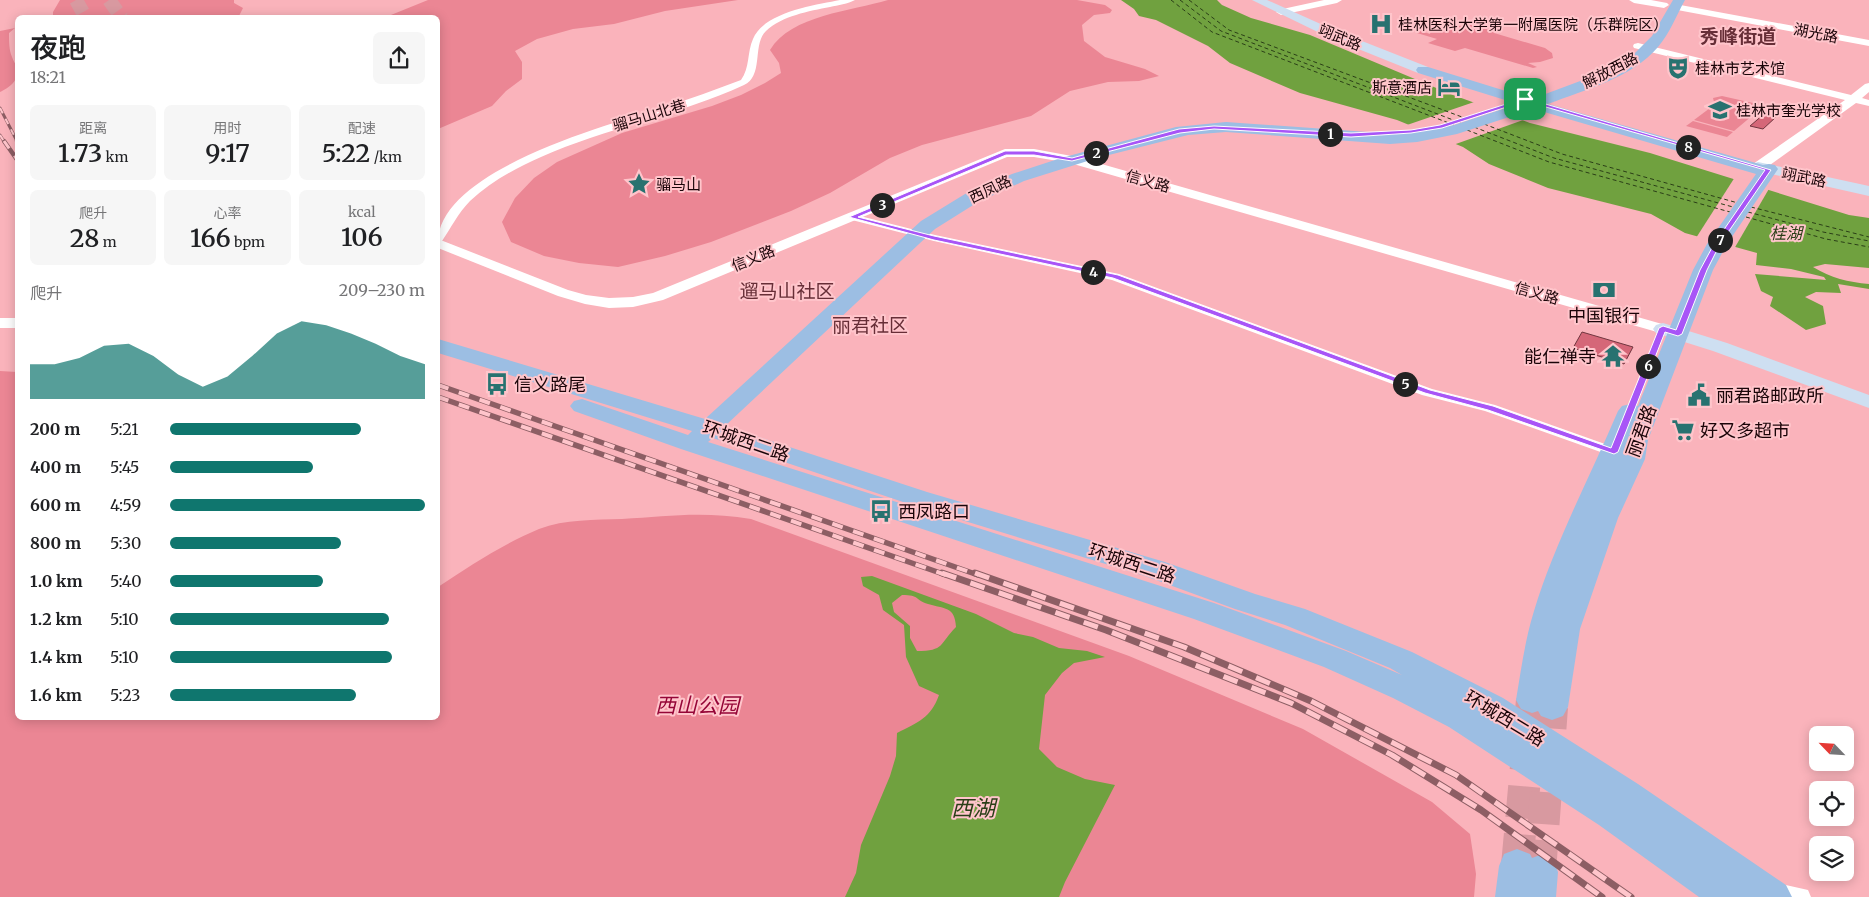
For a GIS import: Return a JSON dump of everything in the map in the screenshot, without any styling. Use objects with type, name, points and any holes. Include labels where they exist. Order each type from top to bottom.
[{"type":"main road","name":"翊武路","points":[[1258,0],[1281,12],[1371,50],[1522,104],[1759,173],[1869,191]]},
{"type":"main road","name":"解放西路","points":[[1415,134],[1452,132],[1522,104],[1615,71],[1644,47],[1656,40],[1671,3]]},
{"type":"main road","name":"西凤路","points":[[700,436],[918,234],[943,214],[985,191],[1017,177],[1154,137],[1194,129],[1232,128],[1351,135],[1381,139],[1415,134]]},
{"type":"main road","name":"丽君路","points":[[1671,331],[1636,440],[1632,459],[1605,518],[1572,604],[1542,704],[1542,640],[1552,600],[1575,540],[1671,331],[1703,270],[1711,243],[1759,173]]},
{"type":"main road","name":"信义路","points":[[1671,331],[1869,402]]},
{"type":"main road","name":"环城西二路","points":[[440,347],[1204,611],[1335,659],[1404,689],[1460,718],[1611,814],[1729,897]]},
{"type":"main road","name":"环城西二路","points":[[440,358],[1155,569],[1245,602],[1295,617],[1401,660],[1492,707],[1626,794],[1769,894]]},
{"type":"street","name":"骝马山北巷","points":[[440,238],[467,198],[501,173],[568,142],[608,127],[688,103],[744,82],[751,75],[758,36],[766,27],[784,17],[851,0]]},
{"type":"street","points":[[1281,12],[1337,0]]},
{"type":"street","name":"湖光路","points":[[1634,0],[1671,3],[1869,43]]},
{"type":"street","points":[[1644,47],[1869,103]]},
{"type":"street","points":[[1759,173],[1869,86]]},
{"type":"street","name":"信义路","points":[[440,242],[563,294],[609,303],[633,302],[656,297],[1005,153],[1034,153],[1072,160],[1671,331]]},
{"type":"street","points":[[852,217],[918,234],[1115,277],[1427,392],[1490,408],[1614,452]]},
{"type":"street","points":[[0,323],[15,323]]},
{"type":"street","points":[[1769,894],[1800,897]]},
{"type":"green space","points":[[60,0],[234,0],[234,3],[243,8],[240,15],[53,15]]},
{"type":"green space","points":[[428,0],[738,0],[665,11],[614,24],[573,29],[537,39],[515,51],[522,62],[522,79],[506,91],[492,106],[440,128],[440,15],[391,15]]},
{"type":"green space","points":[[888,0],[1077,0],[1105,5],[1112,10],[1110,13],[1094,15],[1082,25],[1084,41],[1105,57],[1145,69],[1159,76],[1139,81],[1108,82],[1070,91],[1031,116],[922,145],[890,158],[830,193],[791,211],[711,242],[665,256],[618,267],[579,263],[544,256],[511,242],[502,222],[515,198],[534,178],[557,162],[622,133],[712,106],[741,95],[781,73],[779,63],[770,50],[780,38],[792,29],[823,16]]},
{"type":"green space","points":[[1475,22],[1502,30],[1494,33],[1545,48],[1552,53],[1553,58],[1528,63],[1537,67],[1533,68],[1465,48],[1455,51],[1428,43],[1437,39],[1417,33],[1421,31],[1430,34],[1431,30],[1439,26],[1467,26]]},
{"type":"green space","points":[[15,28],[9,33],[9,42],[15,63],[15,80],[10,86],[0,92],[0,31]]},
{"type":"green space","points":[[1722,96],[1753,103],[1763,107],[1763,111],[1745,112],[1753,115],[1734,131],[1694,120],[1714,105],[1721,107],[1714,102],[1713,98]]},
{"type":"green space","points":[[1693,121],[1733,132],[1727,137],[1686,126]]},
{"type":"green space","name":"西山公园","points":[[0,371],[15,372],[15,720],[440,720],[440,586],[500,548],[539,529],[559,523],[717,515],[751,519],[1129,656],[1303,729],[1432,802],[1470,834],[1476,874],[1474,897],[0,897]]},
{"type":"water","name":"桂湖","points":[[1121,0],[1217,0],[1222,5],[1251,18],[1310,35],[1453,95],[1530,123],[1650,153],[1849,215],[1869,218],[1869,268],[1825,264],[1813,267],[1840,279],[1869,284],[1869,289],[1838,284],[1841,293],[1816,292],[1805,297],[1823,306],[1826,324],[1806,330],[1770,306],[1773,297],[1761,291],[1755,274],[1826,280],[1824,277],[1791,269],[1756,265],[1757,253],[1685,233],[1651,214],[1548,188],[1489,164],[1463,147],[1397,120],[1300,93],[1230,63],[1208,46],[1156,20],[1139,16],[1134,9]]},
{"type":"water","name":"西湖","points":[[872,576],[976,614],[1014,633],[1033,637],[1059,648],[1087,651],[1105,657],[1074,663],[1062,673],[1045,695],[1039,749],[1057,767],[1085,779],[1115,785],[1059,897],[845,897],[856,873],[861,845],[890,776],[896,756],[897,733],[928,714],[939,695],[919,686],[906,657],[904,625],[883,610],[879,595],[863,586],[861,577]],"holes":[[[902,595],[908,595],[928,604],[944,608],[953,615],[956,627],[937,648],[917,651],[910,638],[910,626],[894,612],[892,603]]]},
{"type":"pier","points":[[1477,101],[1526,119],[1453,145],[1407,125]]},
{"type":"pier","points":[[1735,177],[1770,187],[1734,249],[1696,238]]},
{"type":"building","points":[[1764,114],[1776,117],[1763,129],[1750,126]]},
{"type":"building","name":"能仁禅寺","points":[[1582,332],[1633,347],[1624,364],[1573,348]]},
{"type":"ferry route","points":[[1171,0],[1212,32],[1454,125]]},
{"type":"ferry route","points":[[1180,0],[1221,31],[1461,123]]},
{"type":"ferry route","points":[[1189,0],[1229,30],[1470,120]]},
{"type":"ferry route","points":[[1484,124],[1562,154],[1738,203]]},
{"type":"ferry route","points":[[1474,127],[1554,158],[1733,207]]},
{"type":"ferry route","points":[[1467,130],[1549,162],[1730,212]]},
{"type":"ferry route","points":[[1751,207],[1869,237]]},
{"type":"ferry route","points":[[1748,212],[1823,232],[1869,241]]},
{"type":"ferry route","points":[[1746,217],[1826,239],[1869,247]]},
{"type":"tunnel","points":[[76,0],[84,15]]},
{"type":"tunnel","points":[[109,0],[120,15]]},
{"type":"tunnel","points":[[1517,866],[1532,700]]},
{"type":"tunnel","points":[[1540,872],[1552,707]]},
{"type":"railway","points":[[0,108],[15,137]]},
{"type":"railway","points":[[0,135],[5,143]]},
{"type":"railway","points":[[4,141],[15,157]]},
{"type":"railway","points":[[440,386],[978,575]]},
{"type":"railway","points":[[440,398],[946,575]]},
{"type":"railway","points":[[942,573],[1106,630],[1291,703],[1392,755],[1481,810],[1602,897]]},
{"type":"railway","points":[[975,573],[1184,647],[1311,701],[1456,775],[1631,897]]},
{"type":"place","name":"桂林医科大学第一附属医院（乐群院区）","points":[[1381,24]]},
{"type":"place","name":"桂林市艺术馆","points":[[1678,68]]},
{"type":"place","name":"斯意酒店","points":[[1449,87]]},
{"type":"place","name":"桂林市奎光学校","points":[[1720,110]]},
{"type":"place","name":"骝马山","points":[[639,184]]},
{"type":"place","name":"中国银行","points":[[1604,290]]},
{"type":"place","name":"能仁禅寺","points":[[1613,356]]},
{"type":"place","name":"信义路尾","points":[[497,384]]},
{"type":"place","name":"丽君路邮政所","points":[[1699,395]]},
{"type":"place","name":"好又多超市","points":[[1683,430]]},
{"type":"place","name":"西凤路口","points":[[881,511]]},
{"type":"district","name":"秀峰街道","points":[[1738,36]]},
{"type":"district","name":"遛马山社区","points":[[787,291]]},
{"type":"district","name":"丽君社区","points":[[870,325]]},
{"type":"route","points":[[1525,99],[1768,170],[1717,244],[1703,270],[1678,334],[1663,328],[1614,452],[1490,408],[1427,392],[1115,277],[903,231],[852,217],[1005,153],[1034,153],[1072,160],[1179,131],[1214,127],[1351,135],[1411,132],[1441,127],[1525,99]]}]
